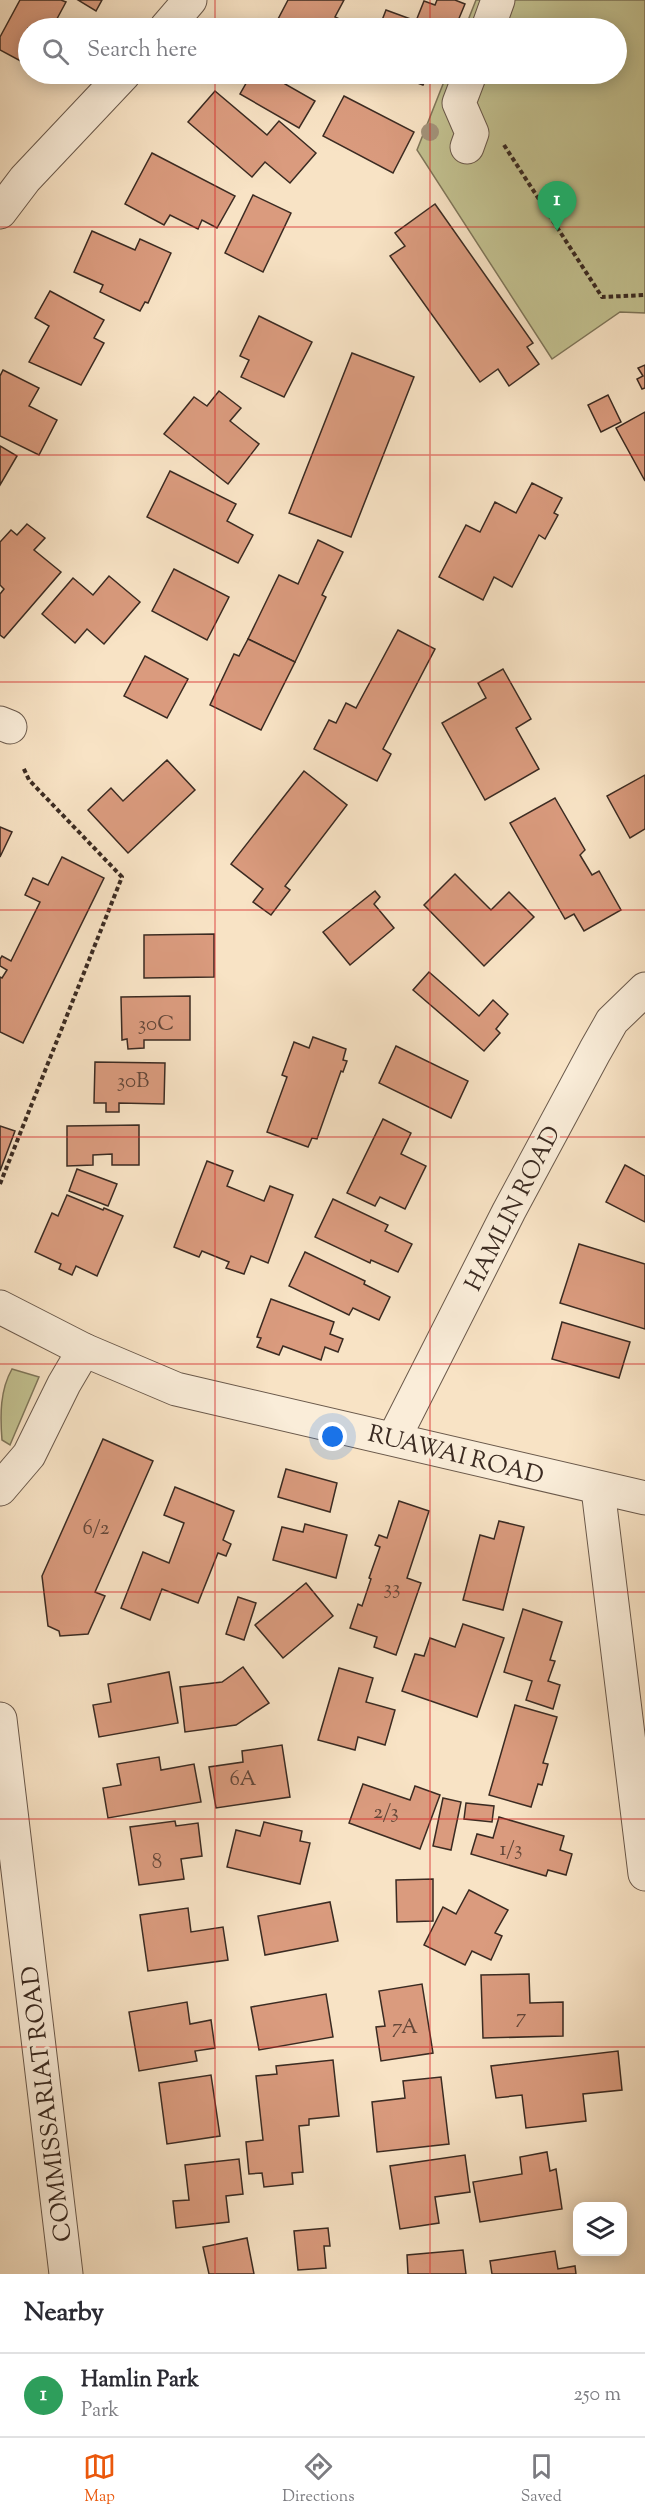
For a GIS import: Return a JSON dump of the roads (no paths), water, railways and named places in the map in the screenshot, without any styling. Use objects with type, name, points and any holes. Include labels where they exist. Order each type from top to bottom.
[{"type":"street","points":[[175,18],[190,0]]},
{"type":"street","points":[[492,18],[498,0]]},
{"type":"street","points":[[0,212],[26,179],[115,84]]},
{"type":"street","points":[[466,84],[459,103],[472,132],[467,147]]},
{"type":"street","name":"HAMLIN ROAD","points":[[394,1438],[509,1211],[595,1051],[612,1021],[645,989]]},
{"type":"street","name":"RUAWAI ROAD","points":[[0,1306],[84,1350],[176,1389],[394,1438],[598,1489],[645,1498]]},
{"type":"street","points":[[0,1489],[29,1455],[64,1384],[84,1350]]},
{"type":"street","points":[[598,1489],[645,1874]]},
{"type":"street","name":"COMMISSARIAT ROAD","points":[[0,1719],[66,2274]]},
{"type":"place","name":"Hamlin Park","points":[[557,231]]}]
